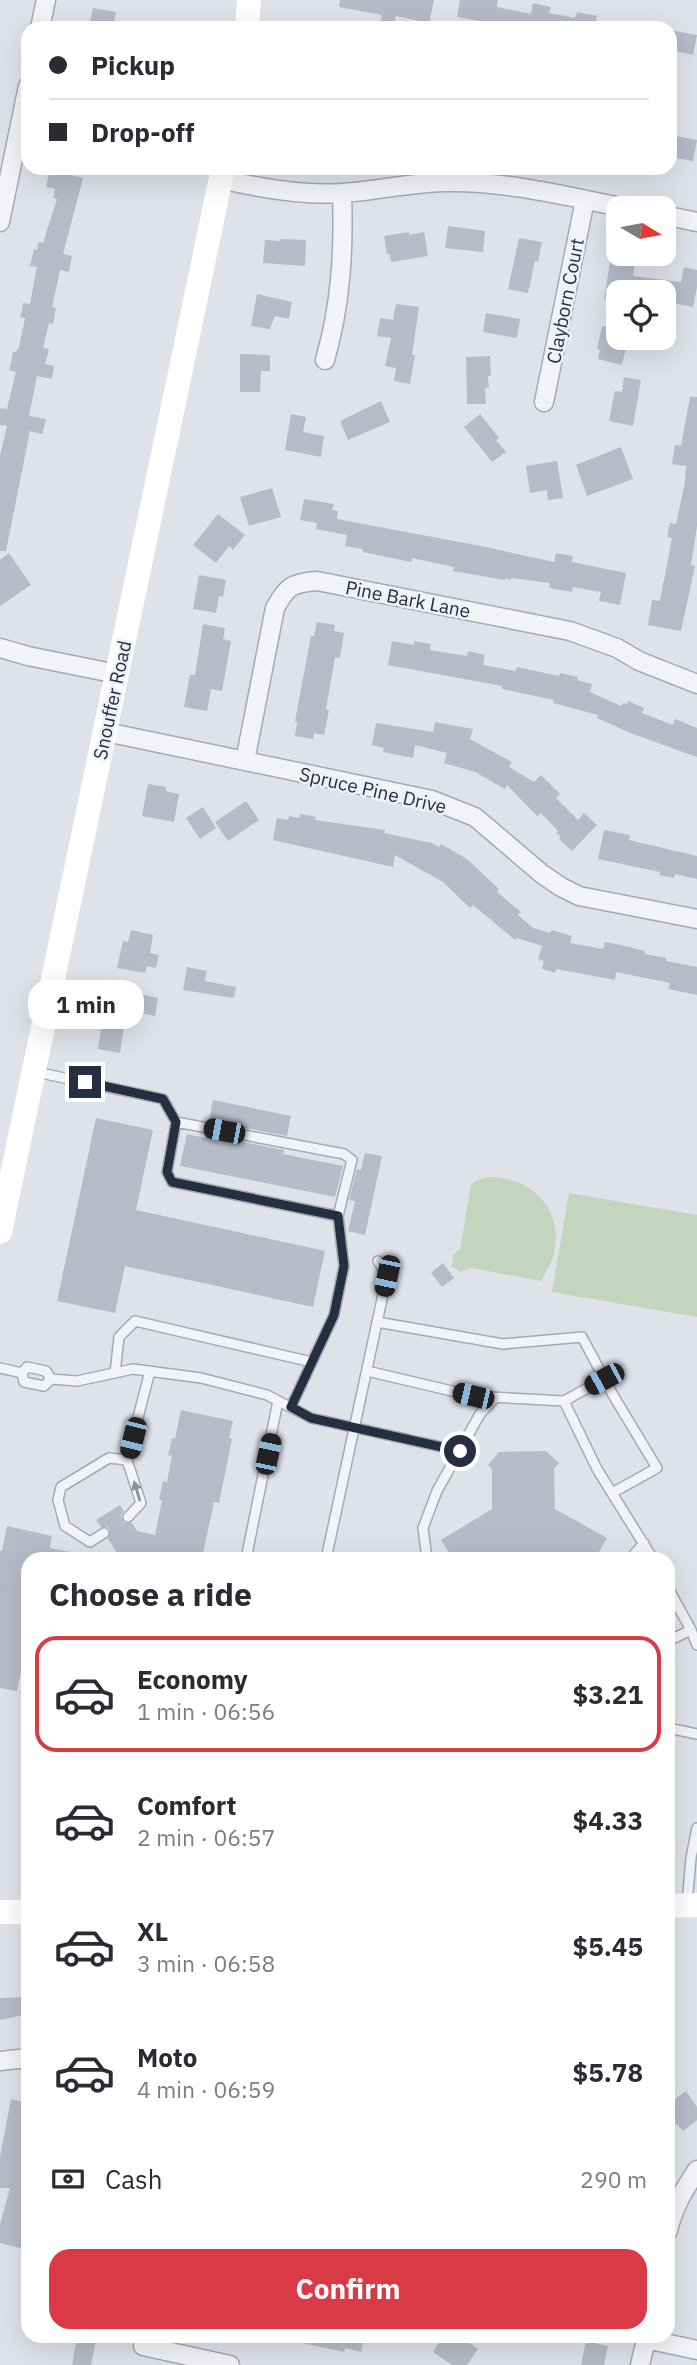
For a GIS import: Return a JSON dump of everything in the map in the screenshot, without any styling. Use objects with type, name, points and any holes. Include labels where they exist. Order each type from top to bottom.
[{"type":"main road","points":[[248,21],[249,0]]},
{"type":"main road","name":"Snouffer Road","points":[[0,1232],[222,175]]},
{"type":"main road","points":[[0,1912],[21,1912]]},
{"type":"street","points":[[42,21],[46,0]]},
{"type":"street","points":[[0,222],[21,120]]},
{"type":"street","points":[[226,175],[247,185],[312,194],[342,193],[424,182],[456,182],[527,189],[606,204]]},
{"type":"street","points":[[325,360],[341,289],[342,193]]},
{"type":"street","name":"Clayborn Court","points":[[544,402],[585,200]]},
{"type":"street","points":[[676,218],[697,222]]},
{"type":"street","name":"Pine Bark Lane","points":[[245,761],[275,608],[284,592],[299,583],[317,582],[570,631],[617,648],[639,661],[697,684]]},
{"type":"street","points":[[0,648],[117,674]]},
{"type":"street","name":"Spruce Pine Drive","points":[[106,732],[432,800],[475,817],[561,887],[579,895],[697,919]]},
{"type":"street","points":[[0,2061],[21,2059]]},
{"type":"street","points":[[675,2208],[697,2170]]},
{"type":"street","points":[[138,2365],[144,2343]]},
{"type":"street","points":[[151,2343],[230,2365]]},
{"type":"street","points":[[640,2365],[645,2343]]},
{"type":"street","points":[[667,2343],[697,2350]]},
{"type":"lane","points":[[34,1071],[163,1099],[176,1122],[167,1172],[172,1182],[338,1216]]},
{"type":"lane","points":[[176,1122],[344,1154],[352,1160],[338,1216],[344,1266],[334,1315],[291,1407]]},
{"type":"lane","points":[[328,1552],[387,1276],[378,1261]]},
{"type":"lane","points":[[116,1373],[119,1337],[135,1321],[312,1362]]},
{"type":"lane","points":[[377,1322],[503,1344],[582,1337],[657,1468],[612,1493]]},
{"type":"lane","points":[[22,1373],[27,1367],[46,1371],[51,1379]]},
{"type":"lane","points":[[0,1368],[22,1373]]},
{"type":"lane","points":[[22,1373],[24,1382],[44,1386],[51,1379],[77,1381],[133,1368],[201,1378],[267,1395],[311,1418],[460,1451]]},
{"type":"lane","points":[[128,1517],[141,1503],[127,1460],[149,1371]]},
{"type":"lane","points":[[367,1371],[494,1399],[564,1401],[604,1379]]},
{"type":"lane","points":[[426,1552],[423,1528],[437,1492],[480,1413],[494,1399]]},
{"type":"lane","points":[[247,1552],[278,1401]]},
{"type":"lane","points":[[564,1401],[597,1469],[649,1552]]},
{"type":"lane","points":[[104,1533],[90,1542],[65,1526],[58,1500],[61,1488],[109,1458],[127,1460]]},
{"type":"lane","points":[[636,1552],[644,1543]]},
{"type":"lane","points":[[675,1601],[697,1645]]},
{"type":"lane","points":[[675,1638],[691,1630]]},
{"type":"lane","points":[[675,1729],[697,1734]]},
{"type":"lane","points":[[684,1906],[697,1828]]},
{"type":"green space","points":[[489,1177],[505,1178],[532,1190],[550,1212],[555,1225],[556,1241],[552,1260],[541,1281],[471,1268],[460,1272],[452,1266],[453,1255],[460,1249],[471,1185]]},
{"type":"green space","points":[[569,1193],[697,1215],[697,1317],[552,1292]]},
{"type":"building","points":[[340,0],[434,0],[429,21],[396,16],[394,21],[380,21],[382,15],[339,7]]},
{"type":"building","points":[[460,0],[498,0],[497,7],[531,14],[533,3],[551,7],[549,13],[575,18],[577,12],[597,16],[596,21],[479,21],[457,17]]},
{"type":"building","points":[[93,8],[116,12],[114,21],[90,21]]},
{"type":"building","points":[[677,31],[697,35],[693,55],[677,52]]},
{"type":"building","points":[[677,136],[697,140],[693,161],[677,158]]},
{"type":"building","points":[[49,175],[83,178],[63,254],[72,256],[69,272],[60,270],[52,307],[56,308],[53,324],[49,323],[43,348],[49,349],[45,364],[54,366],[52,379],[37,376],[29,416],[46,419],[42,434],[30,431],[6,551],[0,551],[0,456],[7,426],[0,425],[0,408],[7,409],[16,372],[9,370],[13,352],[19,347],[25,318],[20,317],[23,303],[30,304],[37,267],[30,266],[34,249],[37,250],[38,242],[43,243],[57,199],[53,198],[55,189],[46,187]]},
{"type":"building","points":[[448,226],[485,231],[483,252],[445,248]]},
{"type":"building","points":[[409,232],[409,235],[424,232],[428,256],[391,262],[384,236]]},
{"type":"building","points":[[519,238],[542,242],[528,293],[508,289]]},
{"type":"building","points":[[265,240],[306,240],[305,266],[263,263]]},
{"type":"building","points":[[609,266],[635,266],[633,276],[665,280],[607,280]]},
{"type":"building","points":[[684,267],[697,270],[693,307],[676,304],[676,281],[681,282]]},
{"type":"building","points":[[257,294],[292,302],[289,319],[275,316],[270,329],[251,326]]},
{"type":"building","points":[[396,304],[419,307],[410,384],[394,381],[396,368],[385,366],[391,338],[377,336],[380,318],[393,320]]},
{"type":"building","points":[[486,313],[520,319],[517,338],[483,332]]},
{"type":"building","points":[[602,326],[606,327],[606,350],[625,350],[622,365],[598,359],[600,350],[597,349]]},
{"type":"building","points":[[240,354],[270,355],[270,371],[261,371],[260,392],[240,392]]},
{"type":"building","points":[[490,356],[491,376],[488,376],[489,388],[485,388],[486,404],[467,404],[466,357]]},
{"type":"building","points":[[624,377],[641,380],[633,426],[609,421],[615,391],[622,392]]},
{"type":"building","points":[[690,397],[697,397],[697,526],[691,565],[695,566],[681,631],[648,625],[652,600],[660,601],[672,538],[667,537],[670,523],[676,524],[685,482],[686,466],[672,464],[675,445],[681,446]]},
{"type":"building","points":[[381,401],[390,422],[348,440],[340,421]]},
{"type":"building","points":[[291,414],[306,417],[303,432],[324,436],[321,457],[285,450]]},
{"type":"building","points":[[480,414],[499,438],[496,440],[506,452],[492,462],[464,427]]},
{"type":"building","points":[[621,447],[633,479],[587,496],[576,465]]},
{"type":"building","points":[[557,461],[563,498],[548,500],[547,490],[530,493],[526,466]]},
{"type":"building","points":[[272,488],[281,517],[249,526],[240,497]]},
{"type":"building","points":[[304,499],[334,504],[332,510],[338,511],[337,519],[554,562],[556,553],[573,556],[572,562],[626,573],[620,605],[599,601],[601,592],[573,587],[572,592],[549,587],[550,583],[511,578],[505,580],[453,571],[454,567],[412,558],[411,562],[345,546],[347,535],[316,529],[317,523],[300,520]]},
{"type":"building","points":[[218,514],[245,535],[233,550],[229,546],[216,563],[193,545]]},
{"type":"building","points":[[9,553],[31,585],[0,606],[0,560]]},
{"type":"building","points":[[199,575],[226,580],[216,613],[193,609]]},
{"type":"building","points":[[317,622],[335,625],[334,631],[344,633],[340,658],[335,657],[324,735],[314,733],[313,739],[295,736],[295,721],[311,636],[314,636]]},
{"type":"building","points":[[203,624],[225,628],[223,639],[231,641],[222,691],[211,689],[207,711],[184,707],[190,675],[195,675]]},
{"type":"building","points":[[392,641],[414,645],[414,641],[431,644],[430,650],[467,656],[468,651],[485,655],[483,665],[516,671],[517,667],[578,677],[577,680],[592,684],[590,692],[621,706],[628,701],[644,708],[642,713],[673,725],[675,719],[697,728],[697,757],[633,734],[597,718],[598,715],[553,703],[554,700],[502,689],[502,686],[388,665]]},
{"type":"building","points":[[435,722],[473,729],[470,739],[512,762],[509,767],[534,782],[541,775],[560,794],[556,798],[578,820],[584,813],[597,825],[572,851],[559,839],[561,837],[556,833],[558,831],[541,813],[537,816],[507,785],[505,789],[475,772],[444,763],[447,753],[415,745],[413,758],[383,752],[384,748],[372,745],[376,723],[433,732]]},
{"type":"building","points":[[148,784],[166,787],[166,791],[179,794],[174,822],[142,816]]},
{"type":"building","points":[[246,801],[259,820],[228,841],[215,822]]},
{"type":"building","points":[[203,807],[216,828],[200,839],[186,818]]},
{"type":"building","points":[[300,814],[316,817],[315,820],[385,830],[384,833],[432,843],[439,847],[441,844],[467,859],[499,889],[497,892],[521,912],[518,915],[533,928],[572,936],[570,943],[603,949],[605,942],[621,945],[666,958],[666,961],[697,967],[697,995],[668,989],[670,983],[616,972],[615,980],[542,969],[544,961],[538,959],[542,946],[517,938],[515,940],[473,905],[470,908],[443,882],[395,855],[393,867],[273,840],[277,818],[288,820],[289,816],[299,818]]},
{"type":"building","points":[[604,830],[630,835],[629,840],[697,856],[697,879],[675,874],[674,878],[659,875],[660,872],[598,859]]},
{"type":"building","points":[[131,930],[153,935],[150,953],[159,955],[156,968],[147,966],[145,973],[117,968],[123,941],[128,942]]},
{"type":"building","points":[[187,967],[207,971],[205,981],[236,987],[234,998],[183,990]]},
{"type":"building","points":[[136,993],[158,998],[155,1016],[133,1011]]},
{"type":"building","points":[[103,1017],[125,1021],[120,1053],[98,1049]]},
{"type":"building","points":[[213,1100],[291,1116],[287,1136],[209,1121]]},
{"type":"building","points":[[96,1118],[153,1130],[136,1210],[325,1251],[313,1307],[125,1266],[115,1313],[57,1301]]},
{"type":"building","points":[[187,1134],[205,1138],[206,1135],[284,1150],[283,1154],[343,1166],[335,1197],[180,1166]]},
{"type":"building","points":[[365,1153],[382,1156],[365,1235],[348,1231],[355,1201],[349,1200],[357,1169],[361,1170]]},
{"type":"building","points":[[443,1263],[454,1278],[442,1287],[431,1273]]},
{"type":"building","points":[[181,1410],[233,1421],[219,1503],[214,1502],[203,1552],[116,1552],[108,1539],[110,1530],[101,1527],[96,1520],[120,1505],[124,1511],[121,1516],[124,1523],[132,1523],[137,1531],[155,1535],[163,1481],[167,1482],[172,1456],[168,1455],[172,1438],[175,1439]]},
{"type":"building","points":[[546,1451],[559,1463],[554,1469],[555,1509],[607,1538],[599,1552],[449,1552],[441,1540],[492,1509],[492,1469],[488,1465],[499,1452]]},
{"type":"building","points":[[7,1526],[52,1536],[50,1548],[71,1552],[21,1552],[21,1671],[17,1691],[0,1688],[0,1550],[2,1551]]},
{"type":"building","points":[[21,1997],[21,2016],[0,2020],[0,1998]]},
{"type":"building","points":[[686,2091],[697,2107],[697,2120],[683,2131],[677,2124],[675,2125],[675,2099]]},
{"type":"building","points":[[11,2099],[21,2101],[21,2248],[0,2243],[0,2224],[10,2188],[0,2188],[0,2157]]},
{"type":"building","points":[[76,2343],[96,2343],[91,2365],[72,2365]]},
{"type":"building","points":[[303,2343],[363,2343],[361,2352],[345,2348],[344,2352]]},
{"type":"building","points":[[439,2343],[469,2343],[478,2349],[467,2365],[452,2365],[433,2352]]},
{"type":"building","points":[[586,2343],[608,2346],[604,2365],[581,2365]]},
{"type":"route","points":[[85,1082],[163,1099],[176,1122],[167,1172],[172,1182],[338,1216],[344,1266],[334,1315],[291,1407],[311,1418],[460,1451]]}]
